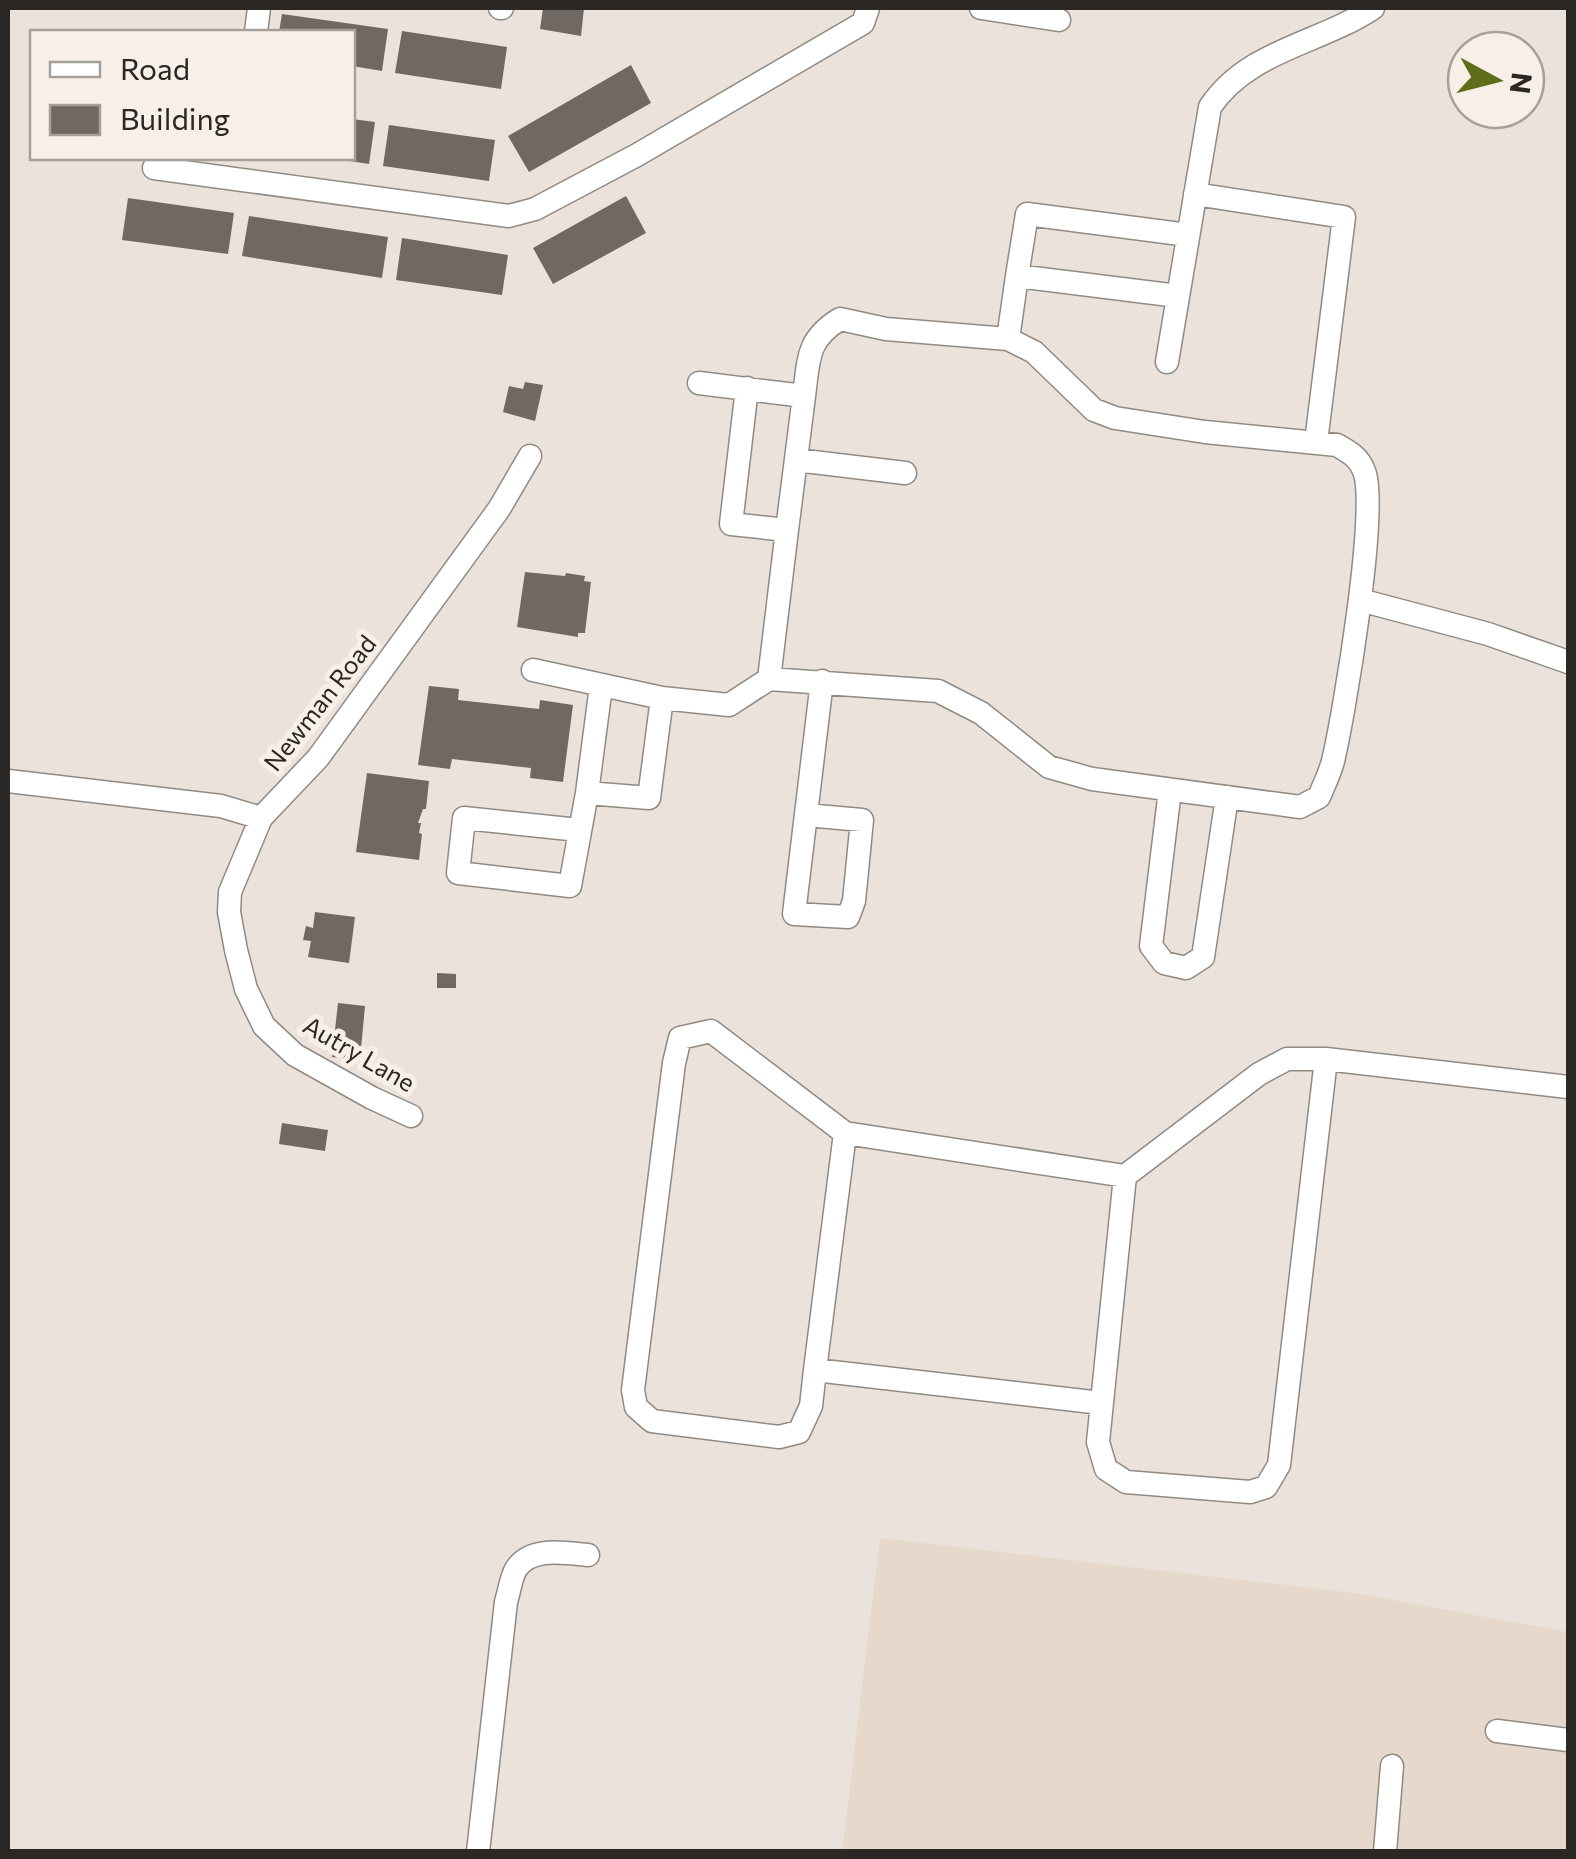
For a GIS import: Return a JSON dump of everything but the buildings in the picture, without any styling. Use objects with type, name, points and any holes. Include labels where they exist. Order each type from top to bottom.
[{"type":"street","points":[[154,168],[238,168],[509,216],[535,210],[638,155],[863,24],[868,8]]},
{"type":"street","points":[[981,8],[1059,20]]},
{"type":"street","points":[[1167,362],[1210,107],[1224,86],[1245,69],[1372,8]]},
{"type":"street","points":[[1195,194],[1344,216],[1316,442]]},
{"type":"street","points":[[1008,340],[1027,214],[1188,235]]},
{"type":"street","points":[[1017,276],[1178,296]]},
{"type":"street","points":[[533,670],[662,698],[729,704],[769,679],[938,691],[981,713],[1049,766],[1092,779],[1300,807],[1320,797],[1333,763],[1360,600],[1366,474],[1356,456],[1337,445],[1205,432],[1115,418],[1094,410],[1034,352],[1008,340],[886,329],[840,319],[821,330],[810,348],[769,679]]},
{"type":"street","points":[[699,383],[804,396]]},
{"type":"street","points":[[747,388],[731,524],[788,530]]},
{"type":"street","name":"Newman Road","points":[[261,818],[318,758],[499,509],[530,456]]},
{"type":"street","points":[[796,460],[905,473]]},
{"type":"street","points":[[1360,600],[1488,634],[1568,662]]},
{"type":"street","points":[[806,815],[862,820],[854,901],[848,917],[794,914],[822,681]]},
{"type":"street","points":[[580,830],[464,818],[458,873],[570,886],[587,793],[601,686]]},
{"type":"street","points":[[587,793],[649,798],[662,698]]},
{"type":"street","points":[[8,781],[221,806],[261,818]]},
{"type":"street","points":[[1170,790],[1151,946],[1164,963],[1186,968],[1204,956],[1228,797]]},
{"type":"street","name":"Autry Lane","points":[[261,818],[236,873],[229,912],[246,989],[264,1026],[295,1054],[412,1116]]},
{"type":"street","points":[[845,1133],[811,1406],[799,1432],[779,1437],[652,1421],[636,1407],[636,1371],[680,1038],[711,1031],[845,1133],[1125,1176],[1259,1074],[1287,1059],[1326,1059],[1568,1087]]},
{"type":"street","points":[[1125,1176],[1098,1442],[1106,1469],[1126,1482],[1250,1492],[1266,1486],[1280,1466],[1326,1059]]},
{"type":"street","points":[[815,1370],[1101,1403]]},
{"type":"street","points":[[478,1852],[506,1602],[516,1569],[532,1556],[550,1552],[588,1554]]},
{"type":"street","points":[[1497,1731],[1568,1740]]},
{"type":"street","points":[[1385,1852],[1392,1766]]},
{"type":"shaded area","points":[[880,1538],[1355,1593],[1568,1632],[1568,1851],[842,1852]]}]
